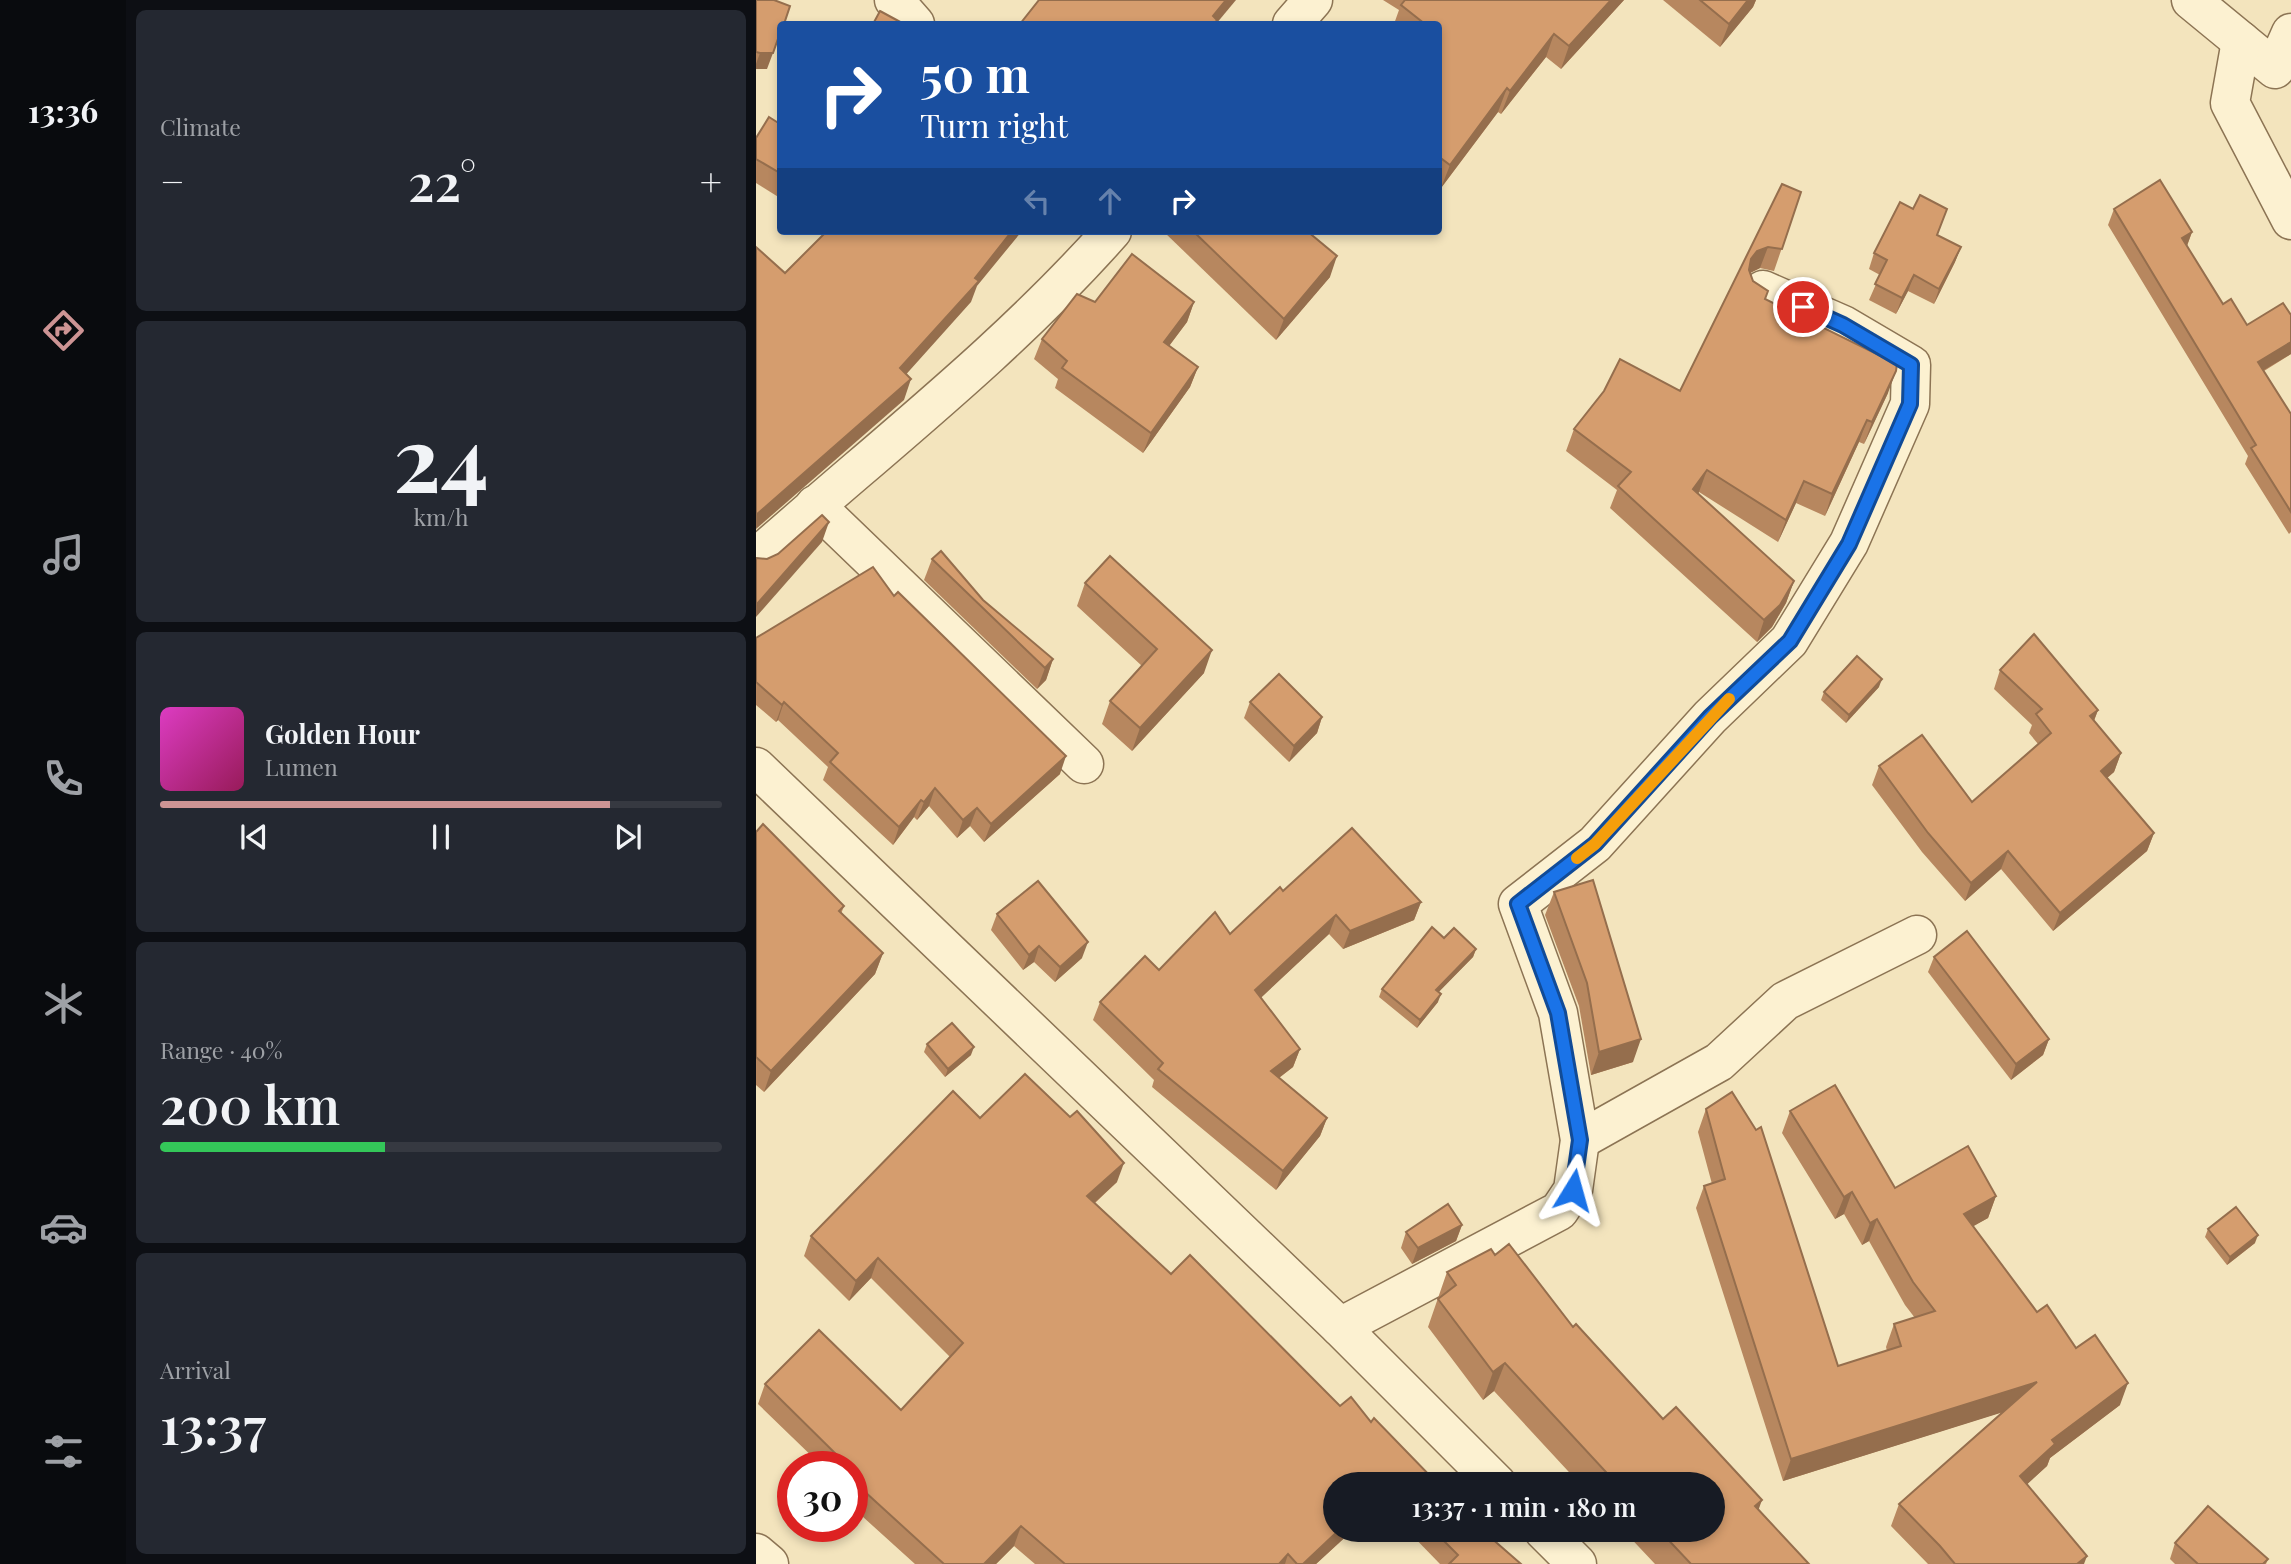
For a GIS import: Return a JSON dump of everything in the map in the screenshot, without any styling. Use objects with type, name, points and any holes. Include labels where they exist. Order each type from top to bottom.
[{"type":"street","points":[[894,0],[912,21]]},
{"type":"street","points":[[1295,21],[1313,0]]},
{"type":"street","points":[[2191,0],[2283,75],[2291,33]]},
{"type":"street","points":[[2241,41],[2230,103],[2291,220]]},
{"type":"street","points":[[756,558],[960,381],[1060,287],[1103,235]]},
{"type":"street","points":[[1340,1327],[1559,1212],[1573,1190],[1580,1140],[1558,1013],[1518,904],[1595,844],[1710,717],[1790,641],[1849,544],[1910,404],[1911,365],[1843,325],[1763,289]]},
{"type":"street","points":[[815,505],[1084,764]]},
{"type":"street","points":[[756,767],[1340,1327],[1485,1472]]},
{"type":"street","points":[[1580,1140],[1719,1062],[1785,1001],[1917,934]]},
{"type":"street","points":[[1555,1542],[1577,1564]]},
{"type":"street","points":[[756,1553],[769,1564]]},
{"type":"building","points":[[756,0],[774,0],[790,6],[785,21],[777,21],[777,42],[773,53],[756,52]]},
{"type":"building","points":[[1039,0],[1226,0],[1213,16],[1216,21],[1022,21]]},
{"type":"building","points":[[1405,0],[1611,0],[1569,46],[1554,34],[1510,91],[1507,88],[1450,165],[1442,159],[1442,21],[1421,21],[1401,5]]},
{"type":"building","points":[[1700,0],[1748,0],[1729,24]]},
{"type":"building","points":[[880,11],[898,21],[875,21]]},
{"type":"building","points":[[769,117],[777,122],[777,171],[756,159],[756,138]]},
{"type":"building","points":[[2160,180],[2192,232],[2182,238],[2223,304],[2231,299],[2247,325],[2283,303],[2291,315],[2291,342],[2258,362],[2291,414],[2291,512],[2251,448],[2256,445],[2114,209]]},
{"type":"building","points":[[1782,184],[1801,192],[1782,249],[1768,247],[1757,251],[1751,259],[1749,270],[1753,281],[1768,291],[1765,299],[1897,364],[1872,422],[1867,420],[1832,494],[1804,481],[1786,520],[1707,470],[1693,489],[1794,581],[1780,605],[1764,620],[1618,486],[1631,472],[1574,429],[1604,391],[1620,359],[1680,391]]},
{"type":"building","points":[[1920,195],[1947,209],[1937,235],[1961,247],[1939,289],[1914,275],[1902,298],[1875,284],[1887,260],[1874,253],[1900,202],[1913,209]]},
{"type":"building","points":[[823,235],[1009,235],[975,278],[979,281],[900,368],[911,379],[756,515],[756,247],[785,273]]},
{"type":"building","points":[[1197,235],[1312,235],[1337,256],[1284,319]]},
{"type":"building","points":[[1132,254],[1194,302],[1164,342],[1198,367],[1151,433],[1062,368],[1067,361],[1042,339],[1077,294],[1095,302]]},
{"type":"building","points":[[822,515],[829,522],[756,605],[756,558],[767,559],[778,554]]},
{"type":"building","points":[[941,551],[983,600],[1053,659],[1045,668],[932,559]]},
{"type":"building","points":[[1110,556],[1212,650],[1140,728],[1110,701],[1157,649],[1085,583]]},
{"type":"building","points":[[873,567],[894,596],[898,592],[1066,756],[991,824],[977,808],[963,820],[935,788],[924,802],[921,800],[899,827],[830,762],[838,753],[784,702],[782,705],[756,682],[756,638]]},
{"type":"building","points":[[2034,634],[2098,710],[2090,716],[2121,753],[2101,771],[2154,833],[2060,913],[2008,851],[1971,883],[1928,833],[1879,766],[1922,735],[1972,802],[2051,733],[2036,714],[2042,709],[2000,670]]},
{"type":"building","points":[[1857,656],[1882,679],[1849,715],[1824,692]]},
{"type":"building","points":[[1279,674],[1322,717],[1294,746],[1250,702]]},
{"type":"building","points":[[763,824],[844,906],[839,911],[883,953],[771,1071],[756,1057],[756,832]]},
{"type":"building","points":[[1352,828],[1421,902],[1350,931],[1336,915],[1255,990],[1300,1049],[1271,1071],[1327,1118],[1283,1171],[1158,1069],[1163,1063],[1100,1002],[1145,956],[1159,970],[1215,912],[1230,934],[1280,887],[1283,891]]},
{"type":"building","points":[[1593,880],[1641,1039],[1599,1052],[1587,983],[1554,892]]},
{"type":"building","points":[[1038,881],[1088,942],[1060,967],[1039,946],[1029,955],[997,914]]},
{"type":"building","points":[[1432,927],[1444,938],[1454,928],[1476,949],[1436,990],[1441,994],[1420,1020],[1382,989]]},
{"type":"building","points":[[1967,931],[2049,1039],[2016,1064],[1934,957]]},
{"type":"building","points":[[952,1023],[974,1047],[948,1069],[927,1044]]},
{"type":"building","points":[[1025,1074],[1070,1117],[1077,1111],[1124,1163],[1087,1196],[1171,1274],[1190,1255],[1340,1406],[1351,1397],[1371,1422],[1374,1418],[1426,1472],[1323,1472],[1323,1542],[1326,1542],[1303,1564],[1297,1564],[1288,1554],[1279,1564],[1065,1564],[1021,1526],[984,1564],[944,1564],[868,1495],[868,1451],[833,1451],[765,1384],[819,1330],[901,1410],[963,1343],[878,1258],[856,1281],[811,1236],[953,1091],[980,1118]]},
{"type":"building","points":[[1835,1085],[1895,1188],[1968,1146],[1996,1196],[1964,1214],[2037,1312],[2047,1305],[2076,1348],[2095,1335],[2128,1383],[2052,1440],[2055,1444],[2020,1476],[2087,1556],[2077,1564],[1955,1564],[1899,1504],[2037,1382],[1791,1459],[1704,1186],[1725,1179],[1706,1109],[1732,1092],[1756,1130],[1761,1127],[1838,1366],[1901,1346],[1894,1324],[1935,1311],[1913,1282],[1877,1219],[1870,1223],[1852,1192],[1844,1197],[1790,1111]]},
{"type":"building","points":[[1448,1204],[1462,1225],[1418,1248],[1406,1232]]},
{"type":"building","points":[[2236,1207],[2258,1235],[2230,1257],[2208,1229]]},
{"type":"building","points":[[1509,1244],[1573,1327],[1576,1324],[1663,1419],[1676,1407],[1762,1500],[1755,1506],[1809,1564],[1691,1564],[1670,1542],[1725,1542],[1725,1472],[1606,1472],[1505,1363],[1493,1372],[1438,1299],[1456,1285],[1447,1272],[1491,1249],[1495,1255]]},
{"type":"building","points":[[2208,1506],[2268,1559],[2263,1564],[2198,1564],[2175,1543]]},
{"type":"building","points":[[1445,1542],[1496,1542],[1521,1564],[1449,1564],[1458,1555]]},
{"type":"slow traffic","points":[[1577,858],[1595,844],[1729,699]]},
{"type":"route","points":[[1573,1190],[1580,1140],[1558,1013],[1518,904],[1595,844],[1710,717],[1790,641],[1849,544],[1910,404],[1911,365],[1843,325],[1803,307]]}]
